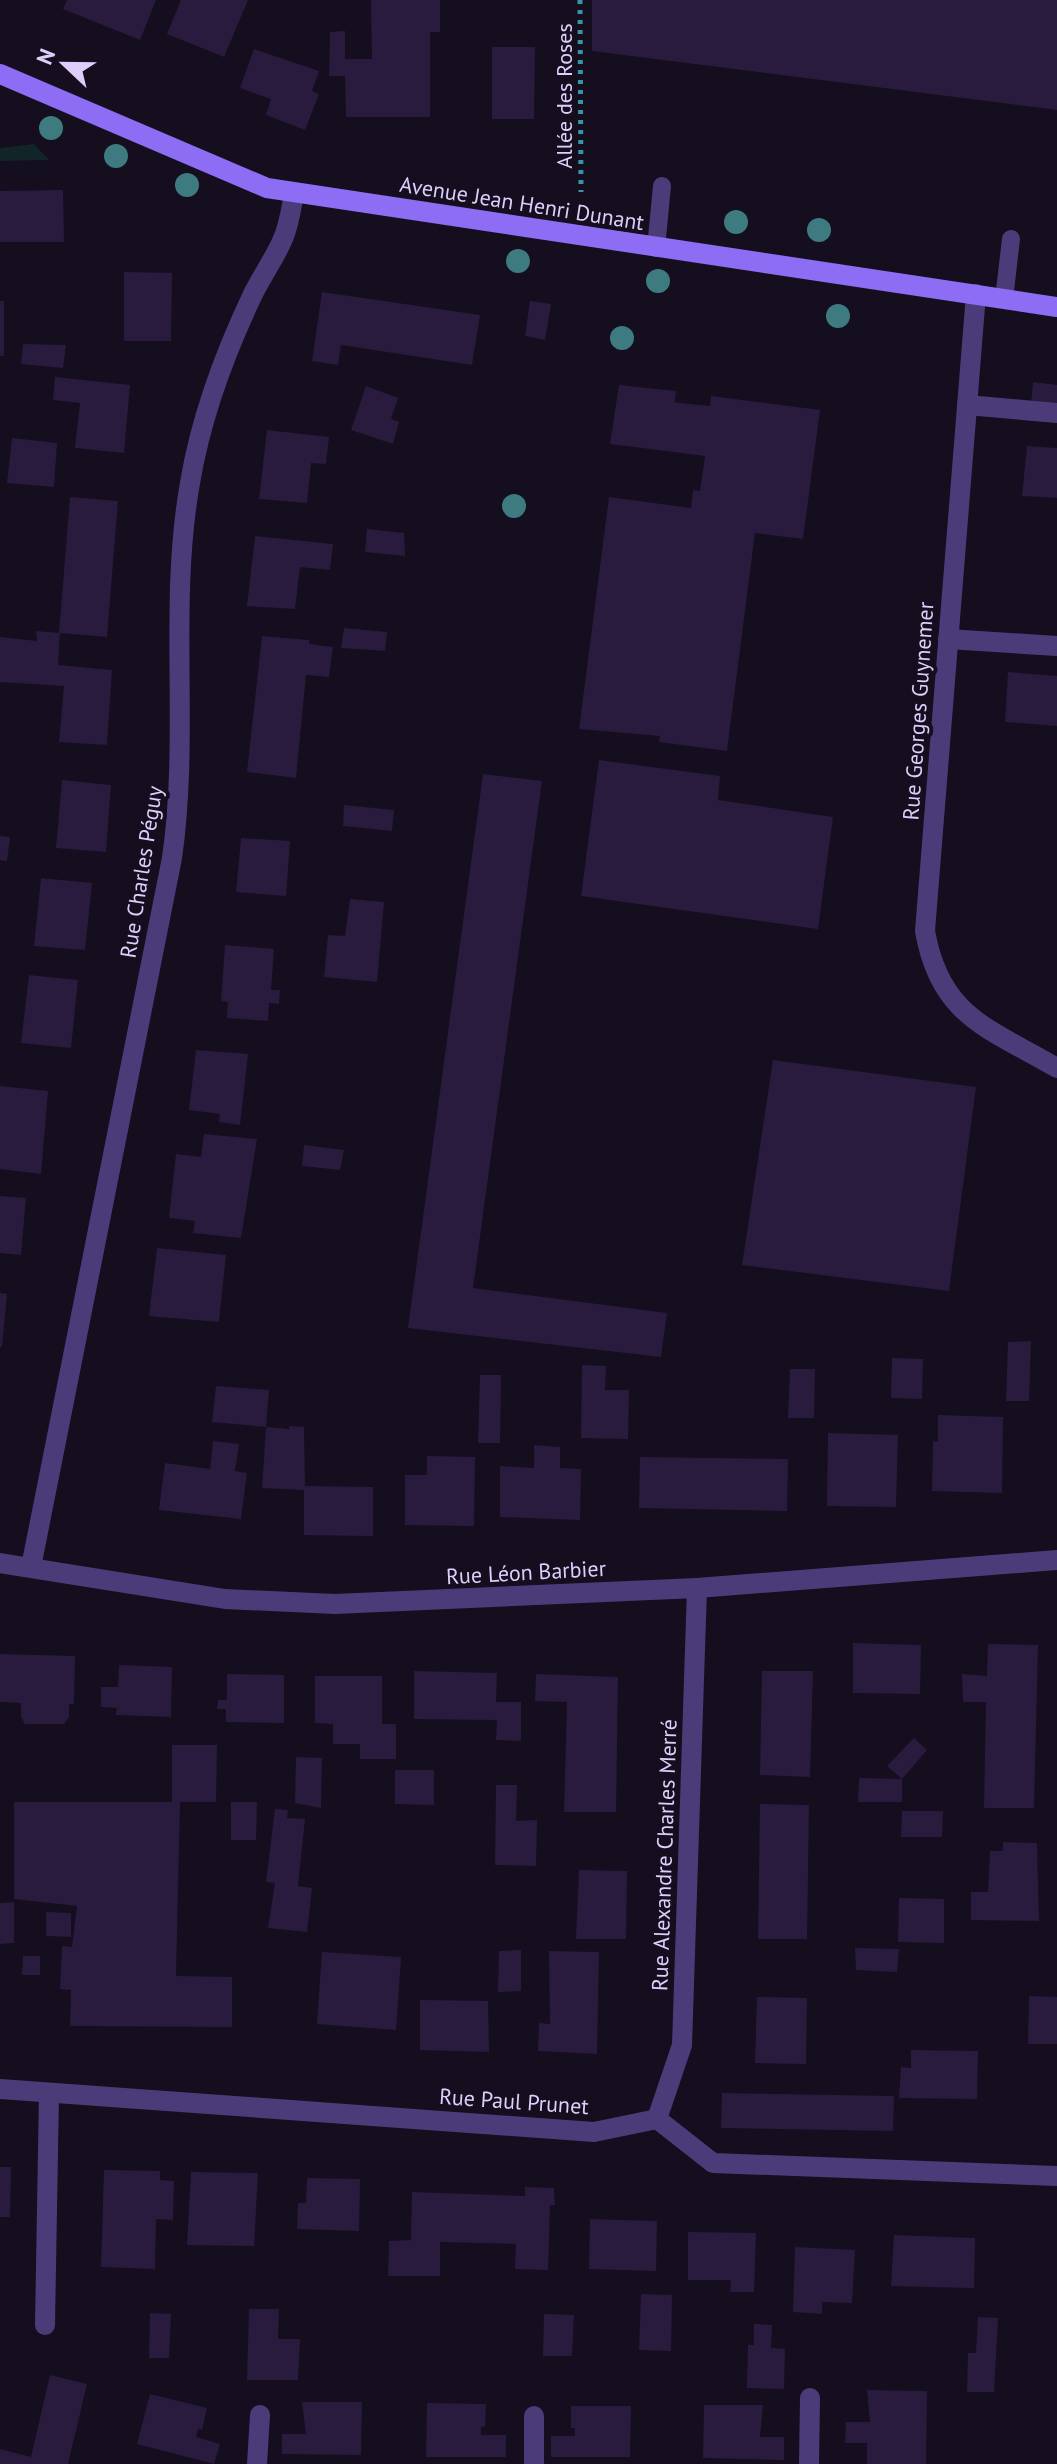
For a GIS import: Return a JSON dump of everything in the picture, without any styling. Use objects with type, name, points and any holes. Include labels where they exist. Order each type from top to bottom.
[{"type":"street","name":"Avenue Jean Henri Dunant","points":[[0,74],[234,177],[294,194],[1057,307]]},
{"type":"street","name":"Rue Charles Péguy","points":[[31,1567],[177,827],[182,767],[182,552],[189,486],[201,428],[219,371],[254,292],[283,239],[294,194]]},
{"type":"street","name":"Rue Georges Guynemer","points":[[976,294],[925,931],[930,959],[941,985],[960,1009],[1057,1068]]},
{"type":"street","points":[[967,405],[1057,413]]},
{"type":"street","points":[[948,639],[1057,646]]},
{"type":"street","name":"Rue Léon Barbier","points":[[0,1563],[225,1599],[335,1604],[697,1588],[1057,1560]]},
{"type":"street","name":"Rue Alexandre Charles Merré","points":[[657,2119],[682,2045],[697,1588]]},
{"type":"street","name":"Rue Paul Prunet","points":[[0,2089],[594,2132],[657,2119]]},
{"type":"street","points":[[45,2325],[49,2093]]},
{"type":"street","points":[[657,2119],[713,2163],[1057,2176]]},
{"type":"street","points":[[809,2464],[810,2398]]},
{"type":"street","points":[[257,2464],[260,2415]]},
{"type":"street","points":[[534,2416],[534,2464]]},
{"type":"lane","points":[[656,248],[662,186]]},
{"type":"lane","points":[[1004,299],[1011,239]]},
{"type":"path","name":"Allée des Roses","points":[[580,0],[581,192]]},
{"type":"green space","points":[[34,144],[49,160],[0,161],[0,148]]},
{"type":"building","points":[[67,0],[156,0],[140,40],[63,9]]},
{"type":"building","points":[[181,0],[248,0],[224,57],[167,34]]},
{"type":"building","points":[[371,0],[440,0],[440,32],[430,32],[430,117],[346,117],[345,76],[329,76],[330,32],[345,31],[345,59],[372,59]]},
{"type":"building","points":[[592,0],[1057,0],[1057,110],[592,51]]},
{"type":"building","points":[[492,47],[535,47],[534,119],[492,119]]},
{"type":"building","points":[[254,49],[319,71],[312,91],[319,94],[305,130],[266,115],[271,99],[240,88]]},
{"type":"building","points":[[63,190],[64,242],[0,242],[0,191]]},
{"type":"building","points":[[124,272],[172,273],[171,341],[124,341]]},
{"type":"building","points":[[322,292],[480,315],[472,365],[341,345],[338,365],[312,361]]},
{"type":"building","points":[[0,301],[4,301],[4,356],[0,356]]},
{"type":"building","points":[[530,301],[551,304],[545,340],[525,336]]},
{"type":"building","points":[[23,344],[66,345],[63,368],[21,364]]},
{"type":"building","points":[[55,377],[130,385],[124,453],[75,448],[80,403],[53,400]]},
{"type":"building","points":[[1033,382],[1057,385],[1057,407],[1031,404]]},
{"type":"building","points":[[619,385],[676,391],[675,402],[680,403],[710,406],[711,396],[820,410],[803,539],[755,533],[727,751],[659,742],[660,736],[579,729],[609,497],[691,508],[693,490],[700,491],[705,456],[610,444]]},
{"type":"building","points":[[366,386],[398,398],[391,419],[399,422],[393,444],[351,430]]},
{"type":"building","points":[[267,430],[329,437],[326,464],[311,463],[307,503],[259,499]]},
{"type":"building","points":[[12,438],[57,443],[54,487],[7,483]]},
{"type":"building","points":[[1027,446],[1057,448],[1057,498],[1022,496]]},
{"type":"building","points":[[70,497],[118,501],[107,637],[59,633]]},
{"type":"building","points":[[367,529],[404,533],[405,556],[365,552]]},
{"type":"building","points":[[255,536],[333,544],[330,570],[300,567],[295,609],[247,606]]},
{"type":"building","points":[[344,628],[387,632],[385,651],[341,648]]},
{"type":"building","points":[[36,631],[60,633],[58,665],[112,670],[107,745],[59,742],[64,686],[0,682],[0,637],[37,641]]},
{"type":"building","points":[[262,636],[309,640],[309,644],[333,647],[329,677],[306,675],[296,778],[247,772]]},
{"type":"building","points":[[1008,672],[1057,676],[1057,726],[1005,722]]},
{"type":"building","points":[[599,760],[720,776],[718,800],[833,817],[818,929],[581,896]]},
{"type":"building","points":[[483,774],[542,781],[473,1288],[667,1313],[661,1357],[408,1328]]},
{"type":"building","points":[[62,780],[111,785],[106,852],[56,848]]},
{"type":"building","points":[[344,805],[394,810],[392,831],[343,826]]},
{"type":"building","points":[[0,836],[10,837],[7,861],[0,860]]},
{"type":"building","points":[[241,838],[290,841],[286,896],[236,892]]},
{"type":"building","points":[[41,878],[92,883],[85,950],[34,946]]},
{"type":"building","points":[[350,899],[384,902],[377,982],[324,977],[328,935],[345,936]]},
{"type":"building","points":[[225,945],[274,949],[271,990],[280,990],[279,1004],[269,1003],[268,1021],[227,1018],[228,1002],[221,1001]]},
{"type":"building","points":[[29,975],[78,980],[71,1048],[21,1043]]},
{"type":"building","points":[[196,1050],[248,1054],[240,1125],[219,1122],[220,1114],[189,1110]]},
{"type":"building","points":[[773,1060],[976,1087],[949,1291],[742,1265]]},
{"type":"building","points":[[0,1086],[48,1091],[41,1174],[0,1169]]},
{"type":"building","points":[[204,1134],[257,1139],[241,1238],[193,1233],[195,1221],[169,1218],[176,1154],[201,1157]]},
{"type":"building","points":[[304,1145],[344,1150],[340,1170],[302,1166]]},
{"type":"building","points":[[0,1196],[26,1198],[21,1255],[0,1253]]},
{"type":"building","points":[[157,1248],[226,1255],[219,1322],[149,1316]]},
{"type":"building","points":[[0,1293],[7,1294],[2,1347],[0,1347]]},
{"type":"building","points":[[1031,1341],[1029,1401],[1006,1401],[1008,1342]]},
{"type":"building","points":[[892,1358],[923,1359],[922,1399],[891,1398]]},
{"type":"building","points":[[582,1365],[606,1366],[605,1390],[629,1390],[628,1439],[581,1438]]},
{"type":"building","points":[[790,1369],[815,1369],[814,1418],[788,1418]]},
{"type":"building","points":[[480,1375],[501,1375],[500,1443],[478,1443]]},
{"type":"building","points":[[216,1386],[269,1390],[266,1427],[212,1422]]},
{"type":"building","points":[[938,1415],[1003,1417],[1002,1493],[932,1491],[933,1441],[938,1442]]},
{"type":"building","points":[[290,1426],[304,1427],[305,1486],[373,1487],[373,1536],[304,1535],[304,1490],[262,1488],[266,1427],[289,1429]]},
{"type":"building","points":[[828,1433],[898,1435],[896,1507],[827,1506]]},
{"type":"building","points":[[213,1441],[239,1444],[235,1471],[247,1473],[241,1519],[159,1510],[165,1463],[210,1469]]},
{"type":"building","points":[[534,1445],[560,1447],[560,1468],[581,1469],[580,1520],[500,1517],[500,1466],[534,1468]]},
{"type":"building","points":[[427,1456],[475,1457],[474,1526],[405,1525],[405,1475],[427,1475]]},
{"type":"building","points":[[640,1457],[788,1459],[787,1511],[639,1508]]},
{"type":"building","points":[[853,1643],[921,1645],[920,1694],[853,1693]]},
{"type":"building","points":[[988,1644],[1038,1645],[1034,1808],[984,1808],[986,1702],[963,1702],[962,1674],[987,1676]]},
{"type":"building","points":[[0,1654],[75,1656],[74,1704],[69,1704],[69,1717],[64,1724],[25,1724],[21,1717],[21,1703],[0,1702]]},
{"type":"building","points":[[119,1665],[172,1667],[171,1717],[116,1715],[117,1708],[101,1707],[101,1687],[118,1687]]},
{"type":"building","points":[[414,1671],[497,1673],[496,1702],[521,1702],[521,1741],[496,1740],[497,1720],[414,1719]]},
{"type":"building","points":[[762,1671],[813,1671],[810,1777],[760,1775]]},
{"type":"building","points":[[227,1674],[284,1675],[284,1723],[226,1722],[226,1709],[217,1709],[218,1700],[227,1700]]},
{"type":"building","points":[[536,1674],[618,1677],[616,1812],[564,1812],[567,1702],[535,1701]]},
{"type":"building","points":[[315,1676],[382,1676],[382,1724],[396,1724],[396,1759],[360,1759],[360,1744],[333,1744],[333,1724],[315,1723]]},
{"type":"building","points":[[914,1738],[927,1750],[902,1779],[887,1766]]},
{"type":"building","points":[[172,1745],[217,1745],[216,1802],[180,1802],[176,1976],[232,1977],[232,2027],[70,2026],[71,1990],[60,1989],[62,1946],[72,1947],[77,1906],[14,1899],[14,1802],[172,1802]]},
{"type":"building","points":[[296,1757],[322,1758],[321,1808],[295,1803]]},
{"type":"building","points":[[395,1770],[434,1770],[434,1805],[395,1804]]},
{"type":"building","points":[[859,1778],[902,1779],[902,1802],[858,1802]]},
{"type":"building","points":[[496,1785],[517,1785],[516,1821],[537,1820],[536,1866],[495,1865]]},
{"type":"building","points":[[231,1802],[257,1802],[256,1840],[231,1840]]},
{"type":"building","points":[[760,1804],[809,1805],[807,1939],[758,1939]]},
{"type":"building","points":[[275,1809],[288,1810],[287,1818],[305,1819],[298,1886],[312,1888],[307,1932],[268,1928],[275,1883],[266,1882]]},
{"type":"building","points":[[902,1811],[943,1811],[942,1837],[901,1837]]},
{"type":"building","points":[[1003,1842],[1037,1843],[1039,1921],[971,1920],[971,1892],[988,1892],[990,1851],[1003,1851]]},
{"type":"building","points":[[579,1870],[627,1871],[626,1939],[576,1939]]},
{"type":"building","points":[[899,1898],[944,1899],[944,1943],[898,1942]]},
{"type":"building","points":[[14,1902],[14,1943],[0,1944],[0,1903]]},
{"type":"building","points":[[46,1912],[71,1913],[71,1937],[46,1936]]},
{"type":"building","points":[[855,1948],[899,1949],[897,1972],[856,1970]]},
{"type":"building","points":[[521,1950],[521,1991],[498,1992],[499,1951]]},
{"type":"building","points":[[549,1951],[599,1952],[597,2054],[538,2051],[539,2023],[550,2024]]},
{"type":"building","points":[[322,1952],[401,1957],[396,2030],[317,2024]]},
{"type":"building","points":[[23,1956],[40,1956],[40,1975],[22,1975]]},
{"type":"building","points":[[1029,1996],[1057,1997],[1057,2044],[1028,2044]]},
{"type":"building","points":[[757,1997],[807,1998],[806,2064],[755,2063]]},
{"type":"building","points":[[420,2000],[488,2001],[489,2052],[420,2050]]},
{"type":"building","points":[[911,2050],[978,2051],[977,2099],[899,2098],[901,2067],[911,2068]]},
{"type":"building","points":[[722,2093],[894,2096],[893,2131],[721,2128]]},
{"type":"building","points":[[0,2167],[11,2167],[10,2217],[0,2217]]},
{"type":"building","points":[[104,2170],[160,2171],[160,2180],[174,2181],[173,2220],[156,2219],[155,2269],[101,2267]]},
{"type":"building","points":[[191,2172],[258,2173],[254,2246],[187,2245]]},
{"type":"building","points":[[307,2178],[360,2179],[359,2231],[297,2229],[298,2203],[306,2203]]},
{"type":"building","points":[[525,2187],[554,2188],[555,2205],[550,2205],[548,2270],[515,2269],[516,2244],[440,2242],[440,2276],[388,2276],[389,2241],[411,2240],[412,2192],[525,2196]]},
{"type":"building","points":[[590,2219],[657,2221],[656,2271],[589,2269]]},
{"type":"building","points":[[688,2232],[756,2233],[754,2292],[730,2292],[731,2280],[688,2280]]},
{"type":"building","points":[[894,2235],[975,2238],[974,2288],[891,2286]]},
{"type":"building","points":[[795,2247],[855,2250],[852,2303],[822,2302],[822,2314],[793,2312]]},
{"type":"building","points":[[641,2294],[672,2295],[671,2351],[639,2350]]},
{"type":"building","points":[[249,2309],[279,2309],[278,2339],[300,2339],[298,2380],[247,2380]]},
{"type":"building","points":[[150,2313],[171,2314],[169,2358],[149,2358]]},
{"type":"building","points":[[544,2314],[574,2315],[572,2356],[543,2356]]},
{"type":"building","points":[[978,2317],[998,2318],[994,2392],[967,2392],[968,2353],[976,2353]]},
{"type":"building","points":[[754,2324],[772,2325],[771,2348],[785,2349],[784,2389],[747,2388],[748,2345],[754,2345]]},
{"type":"building","points":[[50,2375],[87,2384],[68,2464],[0,2464],[0,2449],[31,2457]]},
{"type":"building","points":[[867,2390],[927,2391],[926,2464],[867,2464],[867,2443],[845,2443],[846,2422],[870,2422]]},
{"type":"building","points":[[150,2394],[207,2408],[202,2430],[198,2429],[196,2437],[220,2444],[214,2464],[137,2444]]},
{"type":"building","points":[[302,2402],[362,2402],[361,2455],[282,2454],[282,2434],[306,2434]]},
{"type":"building","points":[[427,2403],[486,2404],[485,2427],[481,2426],[481,2435],[506,2435],[506,2457],[426,2457]]},
{"type":"building","points":[[704,2405],[763,2405],[760,2437],[784,2437],[784,2460],[703,2458]]},
{"type":"building","points":[[571,2406],[631,2406],[630,2457],[551,2457],[551,2436],[575,2436],[575,2428],[571,2428]]}]
